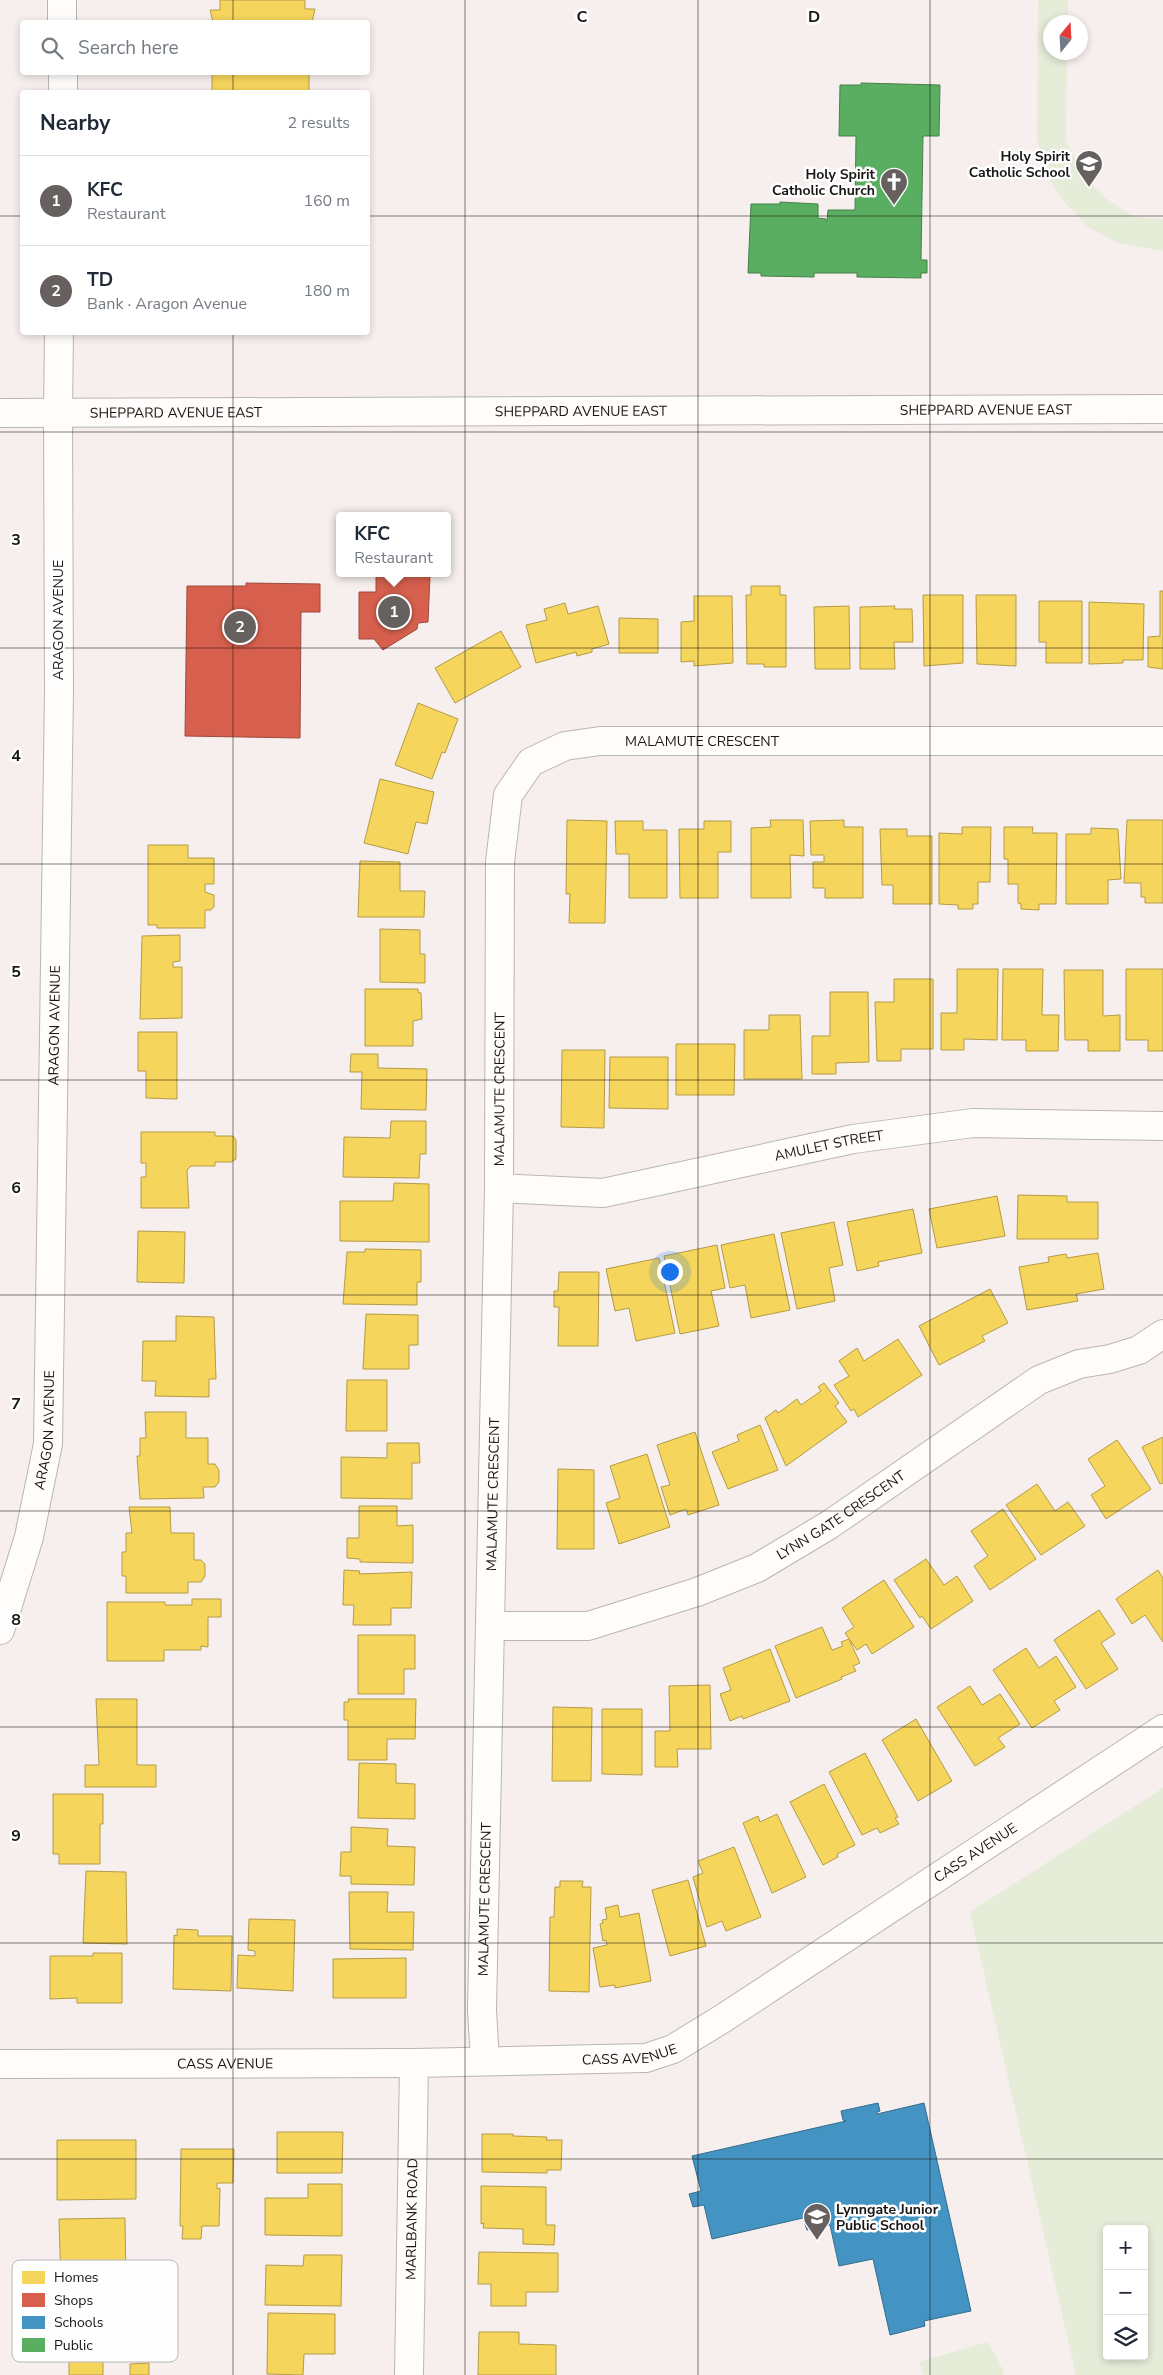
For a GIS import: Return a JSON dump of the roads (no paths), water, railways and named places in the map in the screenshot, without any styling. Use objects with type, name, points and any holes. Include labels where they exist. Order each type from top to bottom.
[{"type":"street","points":[[62,0],[62,20]]},
{"type":"street","points":[[63,75],[63,90]]},
{"type":"street","name":"ARAGON AVENUE","points":[[0,1630],[29,1537],[48,1444],[59,691],[59,335]]},
{"type":"street","name":"SHEPPARD AVENUE EAST","points":[[0,413],[1163,409]]},
{"type":"street","name":"MALAMUTE CRESCENT","points":[[485,2060],[482,2010],[491,1626],[498,1188],[500,862],[508,795],[531,762],[565,746],[600,741],[1163,741]]},
{"type":"street","name":"AMULET STREET","points":[[498,1188],[603,1193],[853,1139],[972,1123],[1163,1126]]},
{"type":"street","name":"LYNN GATE CRESCENT","points":[[491,1626],[588,1626],[696,1592],[757,1568],[828,1526],[1039,1380],[1079,1364],[1110,1359],[1139,1350],[1163,1334]]},
{"type":"street","name":"CASS AVENUE","points":[[0,2064],[414,2063],[646,2058],[673,2049],[722,2019],[1163,1729]]},
{"type":"street","name":"MARLBANK ROAD","points":[[409,2375],[414,2063]]},
{"type":"place","name":"Holy Spirit Catholic School","points":[[1089,188]]},
{"type":"place","name":"Holy Spirit Catholic Church","points":[[894,206]]},
{"type":"place","name":"KFC","points":[[394,612]]},
{"type":"place","name":"TD","points":[[240,627]]},
{"type":"place","name":"Lynngate Junior Public School","points":[[817,2241]]}]
